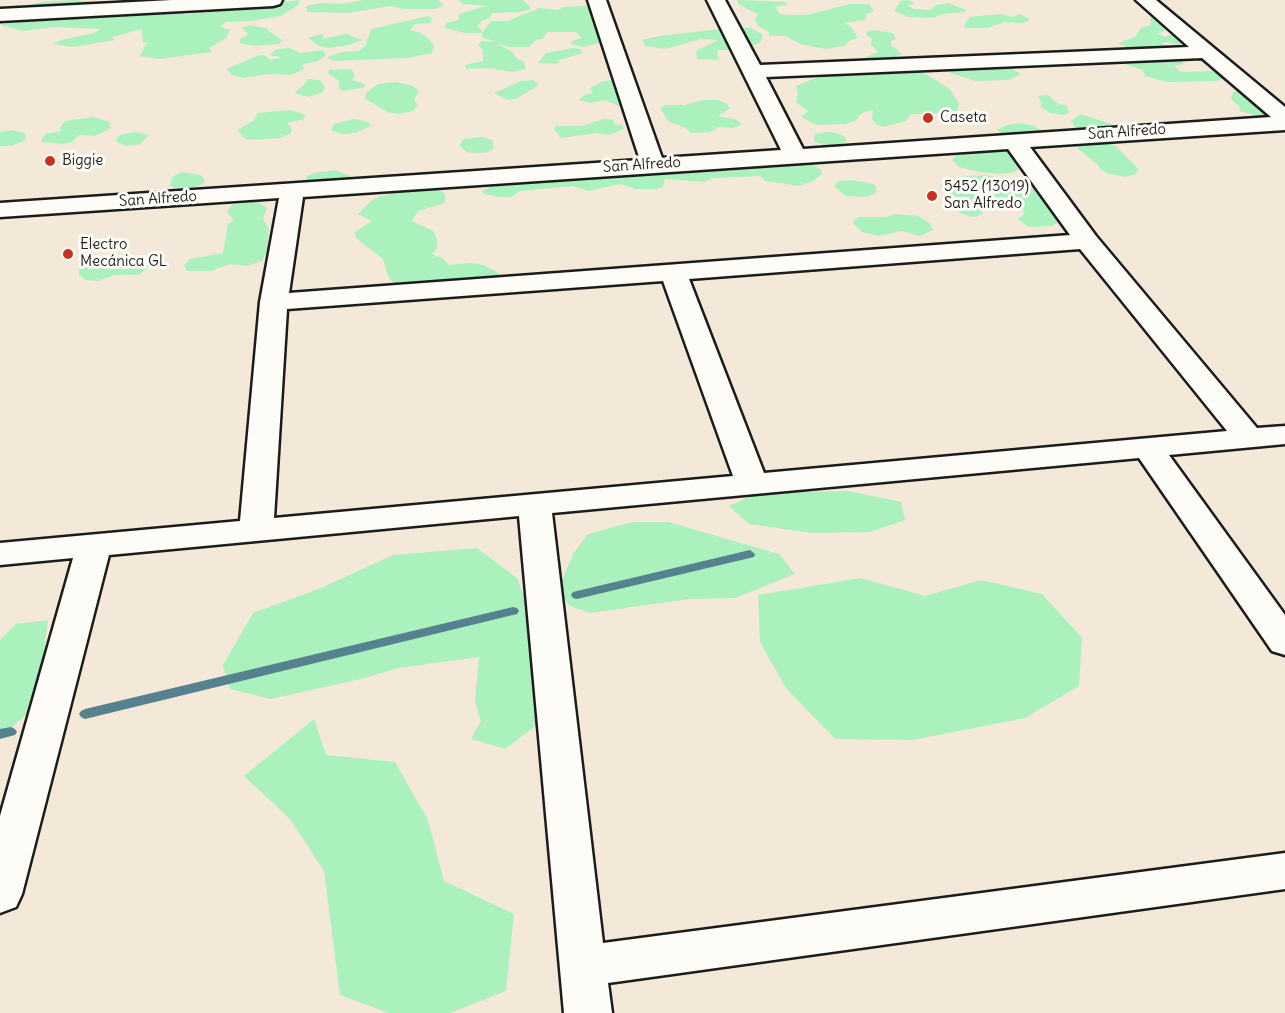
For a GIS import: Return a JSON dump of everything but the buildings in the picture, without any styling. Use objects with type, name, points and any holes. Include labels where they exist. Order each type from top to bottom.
[{"type":"street","points":[[0,15],[273,0]]},
{"type":"street","points":[[597,0],[653,164]]},
{"type":"street","points":[[716,0],[795,155]]},
{"type":"street","points":[[1145,0],[1285,118]]},
{"type":"street","points":[[751,72],[1207,52]]},
{"type":"street","name":"San Alfredo","points":[[0,210],[1285,123]]},
{"type":"street","points":[[1013,140],[1087,242],[1249,438]]},
{"type":"street","points":[[256,529],[274,302],[292,190]]},
{"type":"street","points":[[274,302],[1087,242]]},
{"type":"street","points":[[673,271],[753,486]]},
{"type":"street","points":[[0,554],[1285,435]]},
{"type":"street","points":[[1148,448],[1285,642]]},
{"type":"street","points":[[535,506],[588,1013]]},
{"type":"street","points":[[0,894],[94,546]]},
{"type":"street","points":[[584,966],[1285,871]]},
{"type":"green space","points":[[74,0],[99,2],[210,0],[15,8],[42,2]]},
{"type":"green space","points":[[300,0],[298,5],[281,16],[226,22],[220,27],[230,30],[226,38],[209,48],[212,52],[160,59],[140,56],[146,44],[150,42],[143,43],[142,29],[112,37],[115,40],[73,47],[53,44],[102,29],[55,27],[23,31],[0,25],[31,17],[95,16],[100,9],[178,8],[185,15],[208,10]]},
{"type":"green space","points":[[363,0],[438,0],[444,5],[435,9],[405,9],[390,6],[347,13],[307,12],[306,6],[320,3],[343,4]]},
{"type":"green space","points":[[458,0],[525,0],[523,1],[529,5],[531,9],[520,12],[492,13],[490,18],[483,20],[477,26],[483,32],[491,21],[507,21],[540,8],[558,10],[564,7],[598,5],[608,41],[583,47],[571,44],[572,41],[582,38],[576,32],[547,32],[543,39],[536,40],[529,47],[498,44],[523,61],[526,69],[513,72],[487,68],[466,69],[465,65],[483,61],[483,50],[478,45],[482,41],[496,42],[482,37],[482,33],[465,33],[445,28],[446,23],[459,20],[459,14],[486,6],[463,4]]},
{"type":"green space","points":[[738,0],[787,2],[786,5],[775,7],[780,14],[807,15],[850,4],[869,4],[874,11],[866,14],[865,20],[844,23],[851,27],[858,38],[849,41],[844,46],[826,49],[800,44],[786,36],[769,36],[769,32],[758,26],[755,19],[758,14],[738,4]]},
{"type":"green space","points":[[908,0],[915,3],[907,6],[915,9],[930,10],[936,5],[948,3],[966,10],[932,18],[909,17],[894,11],[901,1]]},
{"type":"green space","points":[[1000,14],[1013,17],[1019,14],[1030,19],[1024,23],[1004,22],[988,28],[965,28],[964,25],[970,17]]},
{"type":"green space","points":[[428,16],[432,18],[431,23],[415,24],[410,30],[421,33],[430,40],[434,47],[432,53],[408,58],[334,61],[327,57],[343,52],[359,51],[366,45],[371,29]]},
{"type":"green space","points":[[1157,16],[1169,25],[1167,29],[1158,34],[1166,37],[1172,33],[1184,31],[1193,48],[1166,42],[1162,43],[1165,47],[1163,50],[1152,51],[1129,48],[1118,43],[1135,37],[1141,28],[1151,25],[1150,18]]},
{"type":"green space","points":[[250,25],[269,29],[267,30],[282,40],[279,44],[255,46],[240,43],[240,39],[248,34],[242,28]]},
{"type":"green space","points":[[729,28],[751,28],[763,35],[760,43],[740,50],[717,50],[719,60],[697,59],[696,51],[718,40],[701,39],[665,49],[646,46],[642,40],[660,36]]},
{"type":"green space","points":[[873,30],[893,33],[896,39],[891,41],[891,45],[902,54],[880,63],[867,62],[866,57],[878,52],[871,45],[872,39],[866,32]]},
{"type":"green space","points":[[321,34],[324,36],[322,39],[346,34],[363,40],[329,48],[319,46],[308,38]]},
{"type":"green space","points":[[289,48],[301,53],[323,50],[326,55],[318,61],[302,65],[304,69],[291,75],[269,74],[243,78],[233,75],[226,69],[257,56],[264,55],[271,60],[282,57],[269,55],[277,49]]},
{"type":"green space","points":[[574,48],[583,53],[559,60],[559,63],[555,64],[538,63],[546,53]]},
{"type":"green space","points":[[1177,57],[1183,61],[1183,64],[1174,66],[1181,72],[1217,71],[1226,78],[1215,81],[1167,82],[1145,76],[1143,70],[1124,64],[1130,60]]},
{"type":"green space","points":[[1002,64],[1021,74],[1009,80],[975,81],[948,72],[946,68]]},
{"type":"green space","points":[[906,69],[924,73],[950,89],[959,104],[957,113],[911,114],[906,121],[883,127],[872,119],[873,110],[862,113],[855,121],[845,124],[816,125],[801,117],[808,111],[796,102],[798,93],[796,86],[815,78],[843,73],[850,76],[872,71]]},
{"type":"green space","points":[[329,70],[352,70],[355,76],[352,80],[364,84],[365,87],[343,91],[339,88],[339,81],[328,73]]},
{"type":"green space","points":[[308,79],[320,80],[325,87],[323,92],[309,97],[297,94],[295,92]]},
{"type":"green space","points":[[616,79],[639,91],[641,94],[633,104],[621,107],[605,100],[590,103],[579,100],[584,95],[593,93],[590,88],[601,82]]},
{"type":"green space","points":[[533,80],[539,85],[516,99],[508,100],[494,93],[521,81]]},
{"type":"green space","points":[[396,82],[411,85],[419,91],[414,100],[418,105],[413,111],[399,114],[388,112],[365,99],[366,93],[378,84]]},
{"type":"green space","points":[[1250,91],[1281,104],[1285,109],[1269,119],[1239,111],[1240,107],[1231,99],[1233,92]]},
{"type":"green space","points":[[1048,95],[1057,103],[1067,106],[1069,113],[1063,115],[1050,113],[1040,106],[1042,103],[1038,96]]},
{"type":"green space","points":[[703,100],[718,100],[727,104],[730,108],[718,116],[737,120],[742,125],[732,128],[719,127],[710,132],[691,133],[686,128],[669,122],[660,108],[665,105],[684,105]]},
{"type":"green space","points":[[290,110],[306,115],[304,119],[287,123],[292,129],[290,134],[279,138],[255,140],[245,139],[237,130],[253,121],[258,113]]},
{"type":"green space","points":[[1081,114],[1111,124],[1112,127],[1109,130],[1078,133],[1073,130],[1076,128],[1071,121]]},
{"type":"green space","points":[[94,117],[109,122],[111,128],[95,136],[79,135],[72,142],[63,144],[42,142],[46,134],[61,131],[60,128],[65,121]]},
{"type":"green space","points":[[353,119],[368,122],[371,126],[355,133],[342,134],[331,130],[334,124]]},
{"type":"green space","points":[[604,119],[614,120],[613,124],[622,125],[624,129],[609,135],[597,133],[560,138],[554,130],[556,126],[581,126]]},
{"type":"green space","points":[[1020,123],[1041,130],[1037,134],[1006,137],[997,130],[1007,125]]},
{"type":"green space","points":[[12,130],[25,133],[26,140],[11,146],[0,146],[0,132]]},
{"type":"green space","points":[[135,132],[149,135],[140,144],[127,146],[115,141],[120,135]]},
{"type":"green space","points":[[825,132],[844,136],[847,141],[839,146],[828,147],[814,141],[815,134]]},
{"type":"green space","points":[[482,137],[492,140],[494,148],[488,152],[477,153],[466,152],[459,145],[464,139]]},
{"type":"green space","points":[[1103,141],[1116,146],[1139,170],[1126,177],[1109,174],[1077,148],[1080,143]]},
{"type":"green space","points":[[989,148],[1009,153],[1018,159],[1022,166],[1014,172],[1002,174],[959,167],[952,160],[957,154]]},
{"type":"green space","points":[[806,160],[821,170],[822,174],[813,181],[799,186],[766,181],[760,176],[714,178],[704,182],[665,179],[663,187],[655,189],[636,189],[620,184],[588,191],[573,186],[520,191],[511,197],[484,194],[482,191],[497,184],[574,179],[577,175],[600,173],[611,176],[642,171],[658,173],[701,169],[709,171],[755,169],[766,161]]},
{"type":"green space","points":[[335,170],[350,176],[350,182],[307,183],[307,176]]},
{"type":"green space","points":[[182,172],[200,175],[204,178],[204,183],[182,189],[170,186],[172,177]]},
{"type":"green space","points":[[984,175],[998,177],[1017,185],[1025,184],[1034,187],[1042,197],[1048,200],[1063,221],[1051,226],[1028,227],[1018,219],[1025,213],[1022,208],[1006,210],[983,207],[982,214],[976,217],[956,211],[955,208],[965,203],[947,196],[940,185],[959,177]]},
{"type":"green space","points":[[852,180],[873,184],[876,187],[876,193],[866,197],[846,196],[834,186],[839,181]]},
{"type":"green space","points":[[435,187],[445,194],[445,203],[418,211],[412,221],[433,231],[437,240],[437,248],[432,254],[444,259],[448,265],[470,263],[484,265],[502,275],[504,282],[488,293],[467,298],[401,287],[393,283],[388,276],[383,259],[356,238],[355,232],[372,221],[358,214],[371,201],[381,196],[411,189]]},
{"type":"green space","points":[[256,201],[267,208],[263,219],[269,229],[267,252],[262,261],[247,266],[230,264],[211,271],[187,271],[184,265],[190,259],[223,253],[228,224],[234,220],[227,212],[232,205]]},
{"type":"green space","points":[[896,214],[918,216],[930,223],[933,230],[920,236],[902,231],[879,236],[862,232],[852,222],[859,217],[886,217]]},
{"type":"green space","points":[[124,254],[133,256],[135,261],[145,262],[149,266],[139,275],[114,275],[98,281],[86,280],[79,275],[79,269],[86,264],[101,262],[110,256]]},
{"type":"green space","points":[[849,491],[901,502],[905,520],[870,532],[813,533],[749,524],[729,506],[761,492]]},
{"type":"green space","points":[[632,522],[668,522],[779,554],[795,574],[735,598],[689,599],[590,613],[570,606],[560,593],[562,581],[573,554],[588,534]]},
{"type":"green space","points":[[477,548],[517,578],[532,615],[541,722],[505,749],[471,739],[481,721],[475,702],[479,657],[398,668],[365,678],[271,699],[230,689],[223,665],[253,613],[321,588],[393,555]]},
{"type":"green space","points":[[861,578],[925,596],[981,580],[1042,594],[1082,638],[1079,686],[1025,718],[913,740],[835,739],[786,688],[760,642],[758,595]]},
{"type":"green space","points":[[48,620],[33,709],[0,737],[0,640],[16,624]]},
{"type":"green space","points":[[314,719],[326,755],[395,762],[428,820],[444,881],[514,914],[506,991],[450,1013],[389,1013],[340,995],[324,871],[290,819],[244,776]]},
{"type":"waterway","points":[[577,595],[750,554]]},
{"type":"waterway","points":[[85,714],[513,611]]},
{"type":"waterway","points":[[0,734],[11,732]]},
{"type":"place","name":"Caseta","points":[[928,118]]},
{"type":"place","name":"Biggie","points":[[50,161]]},
{"type":"place","name":"5452 (13019) San Alfredo","points":[[932,196]]},
{"type":"place","name":"Electro Mecánica GL","points":[[68,254]]}]
